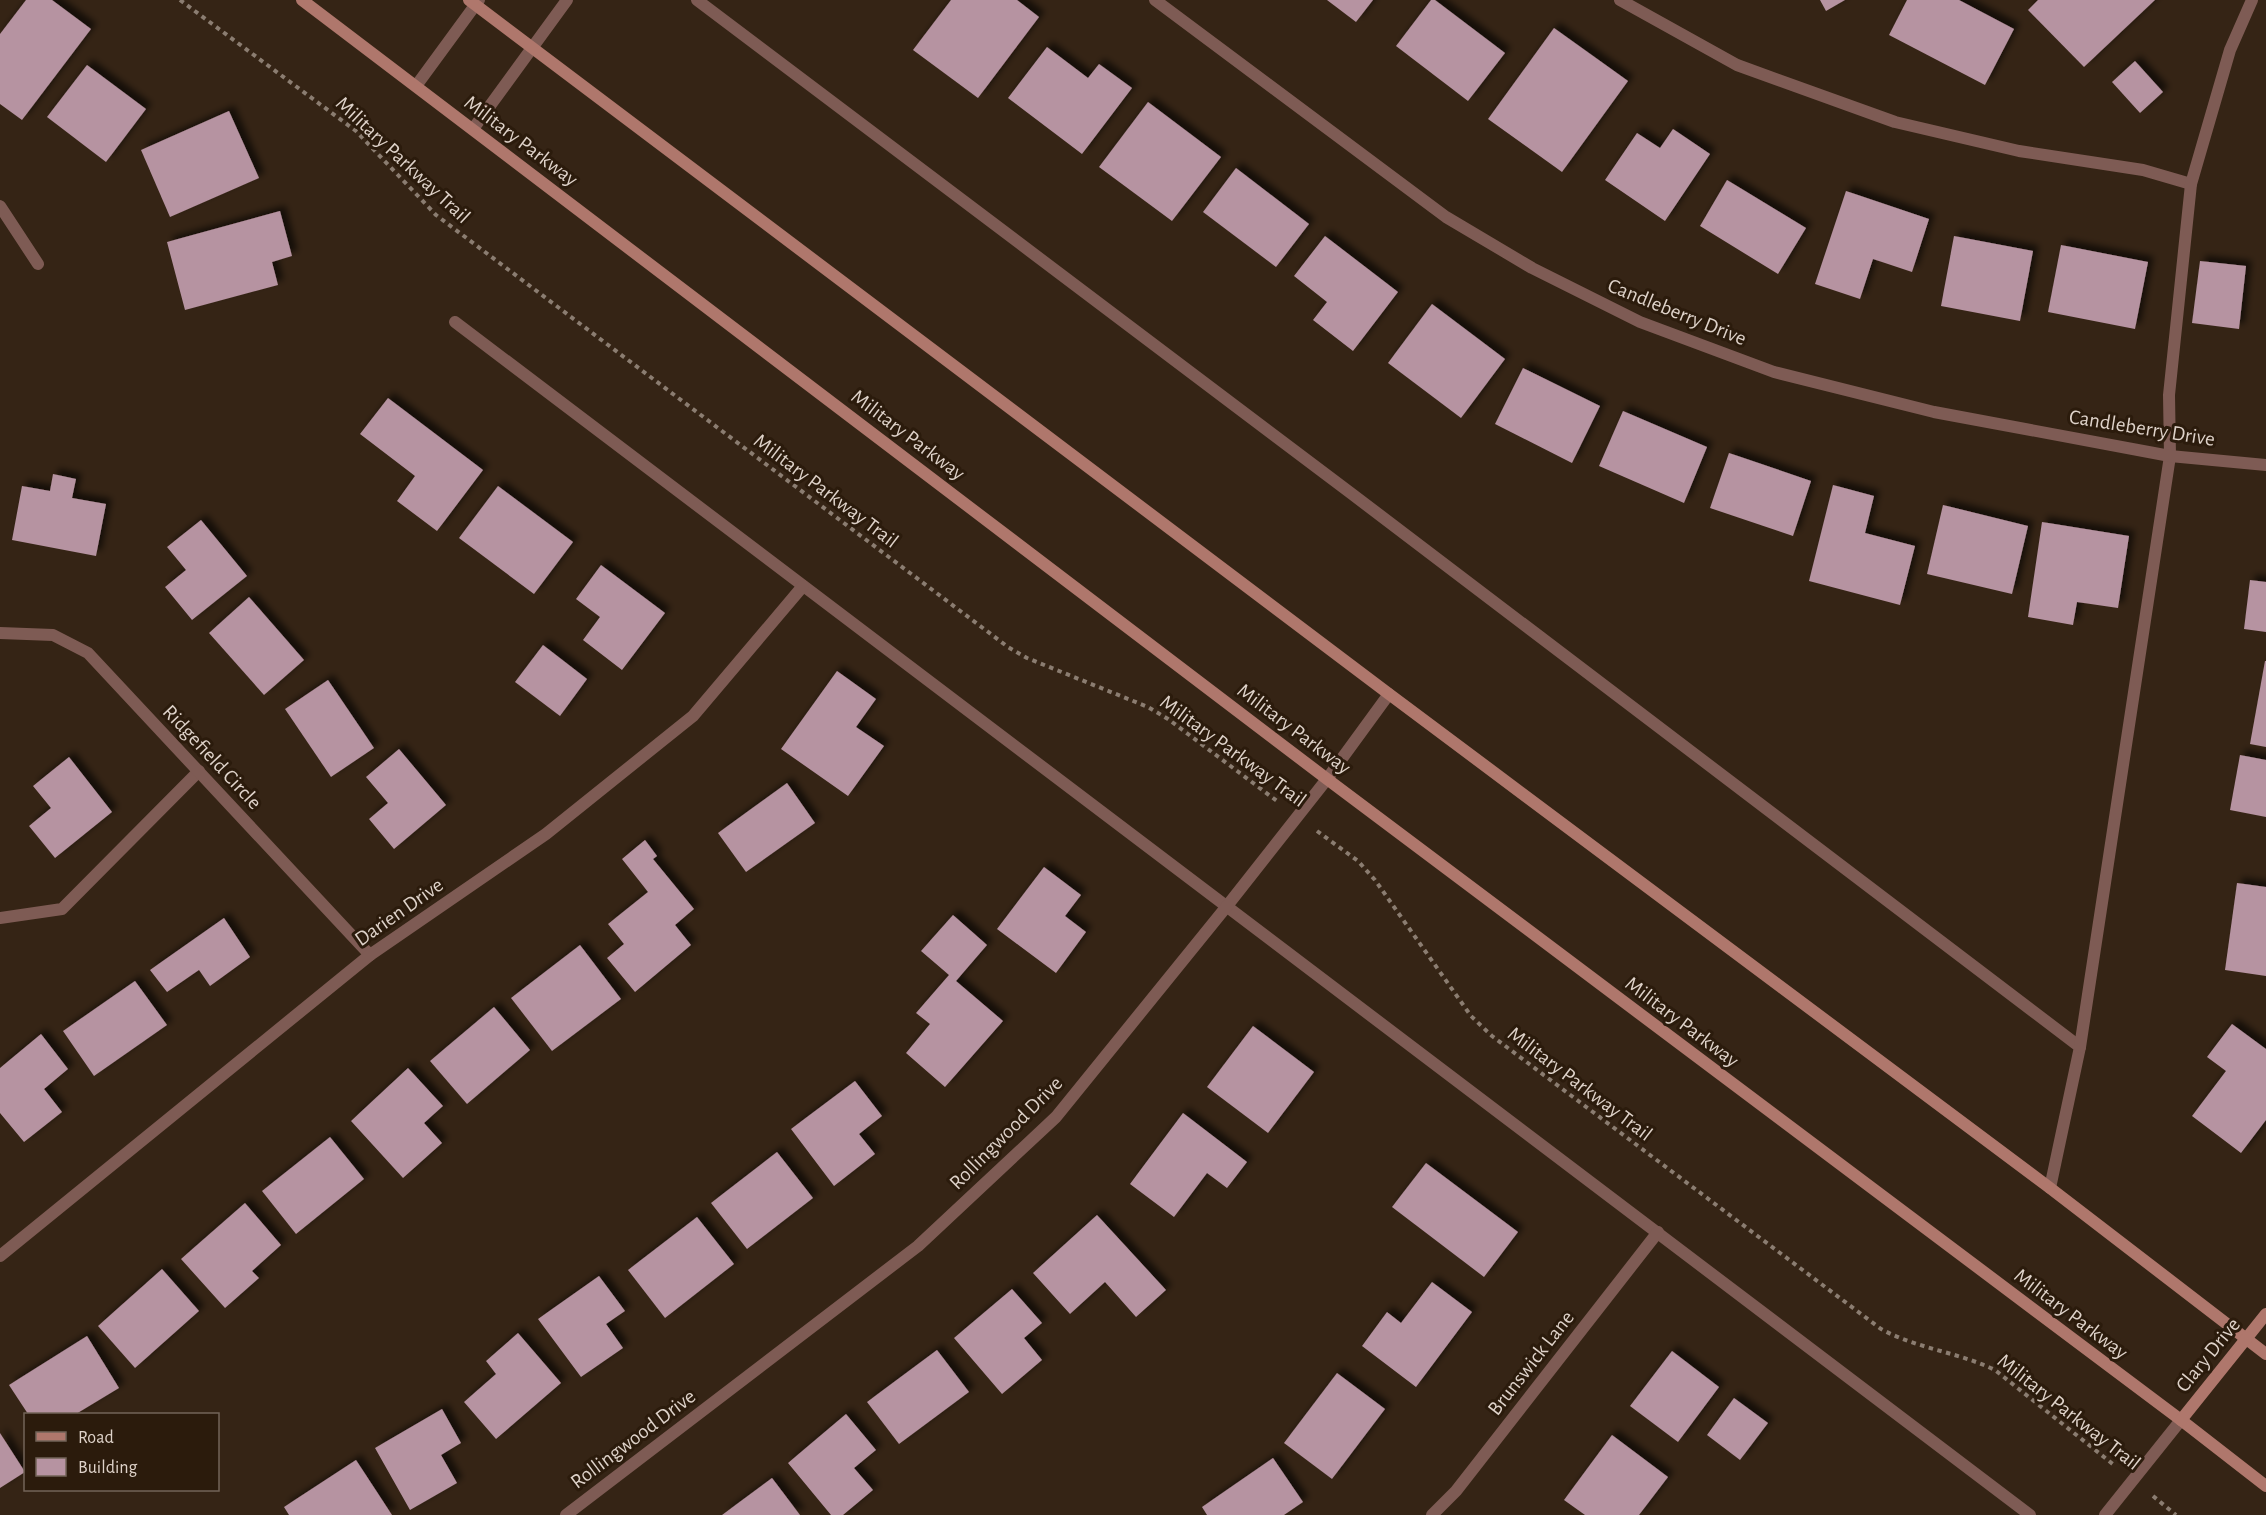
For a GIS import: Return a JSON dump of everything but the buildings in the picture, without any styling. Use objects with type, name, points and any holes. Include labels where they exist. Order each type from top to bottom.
[{"type":"main road","name":"Military Parkway","points":[[302,0],[1327,779],[2266,1486]]},
{"type":"main road","points":[[474,2],[1389,694],[2050,1188],[2266,1354]]},
{"type":"main road","name":"Clary Drive","points":[[2181,1420],[2266,1314]]},
{"type":"street","points":[[474,129],[567,0]]},
{"type":"street","points":[[697,0],[1324,472],[2080,1047]]},
{"type":"street","name":"Candleberry Drive","points":[[1155,0],[1446,217],[1532,268],[1640,322],[1774,372],[1934,412],[2170,456],[2266,465]]},
{"type":"street","points":[[1620,0],[1737,65],[1895,122],[2019,151],[2143,170],[2191,184]]},
{"type":"street","points":[[2050,1188],[2080,1047],[2170,456],[2169,395],[2191,184],[2230,50],[2252,0]]},
{"type":"street","points":[[416,86],[474,2]]},
{"type":"street","points":[[0,206],[38,264]]},
{"type":"street","points":[[455,322],[2030,1515]]},
{"type":"street","name":"Darien Drive","points":[[0,1256],[370,955],[546,834],[693,716],[803,586]]},
{"type":"street","name":"Ridgefield Circle","points":[[0,633],[53,635],[88,653],[370,955]]},
{"type":"street","name":"Rollingwood Drive","points":[[566,1515],[918,1246],[1056,1117],[1327,779],[1389,694]]},
{"type":"street","points":[[0,918],[62,909],[199,771]]},
{"type":"street","name":"Brunswick Lane","points":[[1432,1515],[1456,1491],[1658,1232]]},
{"type":"street","points":[[2105,1515],[2181,1420]]},
{"type":"path","name":"Military Parkway Trail","points":[[180,0],[356,131],[435,216],[1008,647],[1027,658],[1158,713],[1364,868],[1471,1016],[1492,1036],[1881,1329],[1904,1341],[1975,1360],[1995,1370],[2176,1515]]}]
